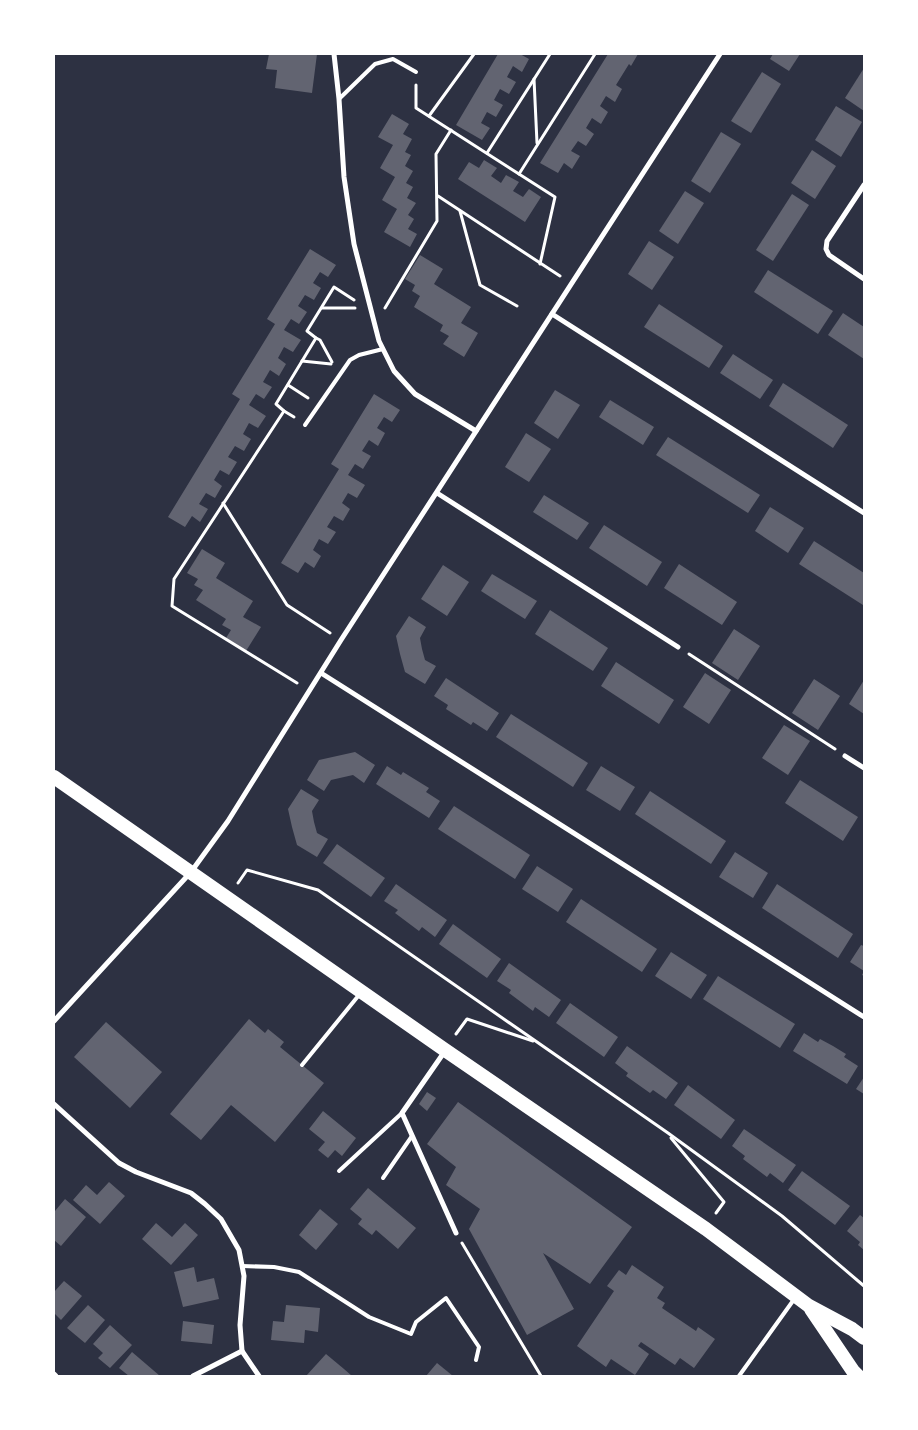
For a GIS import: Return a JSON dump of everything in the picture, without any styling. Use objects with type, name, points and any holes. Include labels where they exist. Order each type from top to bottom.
[{"type":"highway","points":[[54,777],[445,1050],[706,1229],[809,1306],[852,1329],[864,1338]]},
{"type":"highway","points":[[809,1306],[858,1376]]},
{"type":"street","points":[[334,54],[344,177],[354,244],[383,349],[394,371],[416,394],[476,431]]},
{"type":"street","points":[[54,1022],[191,872],[228,820],[341,640],[720,54]]},
{"type":"street","points":[[864,185],[827,241],[826,249],[829,255],[864,279]]},
{"type":"street","points":[[552,314],[864,513]]},
{"type":"street","points":[[436,493],[678,647]]},
{"type":"street","points":[[321,673],[864,1017]]},
{"type":"street","points":[[845,756],[864,768]]},
{"type":"street","points":[[445,1050],[402,1113],[456,1233]]},
{"type":"street","points":[[54,1104],[119,1163],[136,1172],[191,1193],[206,1204],[221,1219],[240,1250],[244,1276],[240,1325],[242,1351],[259,1376]]},
{"type":"street","points":[[193,1376],[242,1351]]},
{"type":"lane","points":[[339,99],[375,64],[393,59],[416,72]]},
{"type":"lane","points":[[305,425],[350,360],[359,355],[383,349]]},
{"type":"lane","points":[[302,1065],[362,991]]},
{"type":"lane","points":[[339,1171],[402,1113]]},
{"type":"lane","points":[[383,1178],[412,1136]]},
{"type":"lane","points":[[242,1266],[274,1267],[299,1272],[369,1317],[411,1334],[416,1322],[446,1298],[480,1347],[476,1360]]},
{"type":"lane","points":[[739,1376],[796,1296]]},
{"type":"path","points":[[429,116],[474,54]]},
{"type":"path","points":[[487,153],[550,54]]},
{"type":"path","points":[[519,174],[595,54]]},
{"type":"path","points":[[416,72],[416,108],[555,198],[540,264]]},
{"type":"path","points":[[534,79],[537,144]]},
{"type":"path","points":[[375,325],[437,221],[436,154],[451,130]]},
{"type":"path","points":[[438,196],[572,284]]},
{"type":"path","points":[[460,210],[480,285],[517,306]]},
{"type":"path","points":[[302,361],[334,364],[320,340],[307,331],[334,287],[372,312]]},
{"type":"path","points":[[321,308],[365,307]]},
{"type":"path","points":[[310,692],[172,606],[174,579],[284,411],[276,404],[316,338]]},
{"type":"path","points":[[288,385],[318,406]]},
{"type":"path","points":[[223,503],[287,605],[341,640]]},
{"type":"path","points":[[678,647],[845,756]]},
{"type":"path","points":[[228,898],[246,870],[318,890],[668,1133],[782,1216],[864,1286]]},
{"type":"path","points":[[445,1050],[467,1019],[538,1043]]},
{"type":"path","points":[[668,1133],[724,1202],[706,1229]]},
{"type":"path","points":[[456,1233],[540,1376]]},
{"type":"building","points":[[269,54],[317,54],[312,93],[275,88],[277,70],[266,69]]},
{"type":"building","points":[[498,54],[520,54],[529,59],[522,72],[513,66],[507,77],[516,82],[509,94],[500,89],[494,100],[503,105],[496,117],[487,112],[481,123],[490,128],[482,140],[456,125]]},
{"type":"building","points":[[608,54],[638,54],[631,66],[629,64],[616,85],[622,89],[615,102],[606,96],[600,106],[608,112],[601,124],[592,118],[586,128],[594,134],[586,146],[578,141],[571,151],[580,156],[572,169],[564,163],[558,173],[540,163]]},
{"type":"building","points":[[773,54],[800,54],[789,71],[770,59]]},
{"type":"building","points":[[864,68],[864,111],[845,98]]},
{"type":"building","points":[[762,72],[781,84],[751,133],[731,121]]},
{"type":"building","points":[[836,106],[862,122],[841,157],[815,140]]},
{"type":"building","points":[[392,114],[409,124],[403,134],[412,139],[405,152],[411,155],[405,166],[413,171],[406,183],[413,187],[407,198],[416,203],[408,215],[414,219],[408,229],[417,234],[410,247],[384,232],[397,209],[382,200],[395,177],[380,168],[393,145],[378,137]]},
{"type":"building","points":[[721,132],[741,144],[710,193],[691,181]]},
{"type":"building","points":[[812,150],[836,166],[815,199],[791,183]]},
{"type":"building","points":[[484,160],[497,168],[491,176],[501,183],[506,175],[519,182],[513,191],[523,197],[529,189],[541,197],[525,222],[458,179],[469,162],[479,168]]},
{"type":"building","points":[[685,191],[704,203],[678,244],[659,231]]},
{"type":"building","points":[[792,194],[809,205],[773,261],[756,250]]},
{"type":"building","points":[[649,241],[674,257],[652,290],[628,274]]},
{"type":"building","points":[[310,249],[336,265],[328,277],[320,272],[313,283],[321,288],[314,300],[305,295],[298,306],[307,312],[299,324],[291,319],[284,330],[301,340],[293,352],[284,347],[278,358],[286,364],[279,376],[270,370],[263,382],[272,387],[264,399],[256,394],[249,405],[266,416],[258,428],[249,423],[243,434],[251,439],[244,451],[235,446],[228,457],[237,462],[229,475],[220,470],[214,480],[222,486],[215,498],[206,493],[199,504],[208,509],[200,522],[192,516],[185,527],[168,517],[240,399],[232,394],[275,324],[267,319]]},
{"type":"building","points":[[420,255],[443,269],[434,284],[471,307],[461,323],[478,333],[464,357],[443,344],[449,336],[440,331],[443,325],[414,307],[420,296],[412,291],[415,285],[405,279]]},
{"type":"building","points":[[768,270],[833,311],[818,334],[754,292]]},
{"type":"building","points":[[659,304],[723,346],[709,368],[644,327]]},
{"type":"building","points":[[843,313],[864,327],[864,359],[828,335]]},
{"type":"building","points":[[733,354],[773,380],[760,399],[720,373]]},
{"type":"building","points":[[783,383],[848,425],[833,448],[769,406]]},
{"type":"building","points":[[555,390],[580,405],[558,439],[534,423]]},
{"type":"building","points":[[374,394],[400,410],[392,422],[384,417],[377,428],[385,433],[378,446],[369,440],[362,451],[371,456],[363,469],[355,464],[348,475],[365,485],[357,498],[348,493],[342,503],[350,509],[343,521],[334,516],[327,527],[336,532],[328,544],[319,539],[313,550],[321,556],[314,568],[305,562],[298,573],[281,563],[339,469],[331,464]]},
{"type":"building","points":[[610,400],[654,427],[643,445],[599,417]]},
{"type":"building","points":[[526,433],[551,449],[529,482],[505,467]]},
{"type":"building","points":[[668,437],[760,495],[748,513],[656,455]]},
{"type":"building","points":[[544,495],[589,523],[577,540],[533,512]]},
{"type":"building","points":[[770,507],[804,528],[788,553],[755,531]]},
{"type":"building","points":[[604,525],[662,562],[647,586],[589,548]]},
{"type":"building","points":[[814,541],[864,573],[863,605],[799,564]]},
{"type":"building","points":[[202,549],[225,563],[216,578],[253,601],[243,617],[261,627],[246,651],[226,638],[231,630],[222,625],[226,619],[196,600],[203,590],[194,585],[198,579],[187,573]]},
{"type":"building","points":[[679,564],[737,602],[722,625],[664,588]]},
{"type":"building","points":[[443,565],[469,582],[447,616],[421,599]]},
{"type":"building","points":[[492,574],[537,601],[525,619],[481,591]]},
{"type":"building","points":[[550,610],[608,648],[593,671],[535,634]]},
{"type":"building","points":[[409,616],[426,627],[420,638],[422,649],[425,660],[436,666],[425,684],[405,672],[400,654],[396,636]]},
{"type":"building","points":[[734,629],[760,646],[738,680],[712,663]]},
{"type":"building","points":[[616,662],[674,700],[659,724],[601,686]]},
{"type":"building","points":[[705,673],[731,690],[709,724],[683,707]]},
{"type":"building","points":[[446,678],[499,713],[487,731],[473,722],[471,725],[446,709],[448,705],[434,696]]},
{"type":"building","points":[[814,679],[840,696],[818,730],[792,713]]},
{"type":"building","points":[[864,680],[864,714],[849,704]]},
{"type":"building","points":[[511,714],[588,763],[573,787],[496,737]]},
{"type":"building","points":[[784,725],[810,741],[788,775],[762,758]]},
{"type":"building","points":[[355,752],[375,765],[364,783],[353,775],[331,780],[324,791],[307,780],[319,760]]},
{"type":"building","points":[[387,766],[401,775],[403,772],[429,788],[426,792],[440,801],[429,818],[376,784]]},
{"type":"building","points":[[601,766],[635,787],[620,811],[586,790]]},
{"type":"building","points":[[800,780],[858,817],[843,841],[785,803]]},
{"type":"building","points":[[301,789],[319,800],[312,811],[314,822],[317,833],[328,839],[317,857],[297,845],[292,827],[288,809]]},
{"type":"building","points":[[650,791],[726,841],[711,864],[635,814]]},
{"type":"building","points":[[454,806],[530,855],[515,879],[438,829]]},
{"type":"building","points":[[337,844],[385,878],[371,897],[323,863]]},
{"type":"building","points":[[735,852],[768,873],[753,898],[719,877]]},
{"type":"building","points":[[537,866],[573,889],[558,912],[522,889]]},
{"type":"building","points":[[396,884],[447,920],[435,937],[422,927],[419,931],[395,913],[398,910],[384,901]]},
{"type":"building","points":[[777,884],[853,934],[838,958],[762,908]]},
{"type":"building","points":[[581,899],[657,949],[642,972],[566,922]]},
{"type":"building","points":[[453,924],[501,959],[487,978],[439,944]]},
{"type":"building","points":[[861,945],[864,946],[864,971],[850,962]]},
{"type":"building","points":[[671,952],[707,975],[691,999],[655,976]]},
{"type":"building","points":[[509,963],[561,1000],[549,1017],[535,1007],[533,1011],[509,993],[511,990],[497,981]]},
{"type":"building","points":[[718,976],[795,1024],[780,1048],[703,999]]},
{"type":"building","points":[[570,1003],[618,1037],[604,1057],[556,1023]]},
{"type":"building","points":[[249,1019],[265,1033],[268,1029],[284,1042],[280,1047],[324,1083],[275,1142],[231,1105],[201,1140],[170,1114]]},
{"type":"building","points":[[106,1022],[162,1072],[130,1108],[74,1057]]},
{"type":"building","points":[[804,1033],[818,1042],[820,1039],[833,1046],[846,1054],[844,1057],[858,1066],[847,1084],[793,1051]]},
{"type":"building","points":[[627,1046],[678,1083],[666,1099],[653,1090],[650,1093],[626,1076],[628,1073],[615,1063]]},
{"type":"building","points":[[864,1077],[864,1094],[856,1089]]},
{"type":"building","points":[[688,1085],[735,1120],[721,1139],[674,1105]]},
{"type":"building","points":[[427,1092],[436,1098],[427,1111],[419,1104]]},
{"type":"building","points":[[458,1102],[632,1227],[590,1284],[543,1253],[574,1309],[527,1335],[469,1229],[480,1209],[446,1185],[456,1167],[427,1144]]},
{"type":"building","points":[[323,1111],[356,1138],[342,1156],[335,1150],[328,1158],[318,1150],[325,1142],[309,1129]]},
{"type":"building","points":[[744,1129],[796,1165],[783,1183],[770,1173],[767,1177],[743,1159],[745,1156],[732,1146]]},
{"type":"building","points":[[802,1171],[850,1206],[835,1225],[788,1190]]},
{"type":"building","points":[[109,1182],[125,1196],[100,1224],[73,1200],[86,1185],[97,1195]]},
{"type":"building","points":[[368,1188],[416,1228],[398,1249],[376,1230],[372,1235],[358,1224],[362,1219],[350,1209]]},
{"type":"building","points":[[65,1199],[86,1217],[61,1246],[54,1240],[54,1210]]},
{"type":"building","points":[[320,1209],[338,1224],[316,1250],[299,1235]]},
{"type":"building","points":[[860,1215],[864,1218],[864,1250],[858,1245],[860,1242],[847,1231]]},
{"type":"building","points":[[156,1223],[172,1237],[185,1223],[198,1235],[171,1265],[142,1239]]},
{"type":"building","points":[[632,1265],[664,1287],[657,1298],[665,1303],[662,1308],[696,1331],[698,1327],[715,1339],[694,1368],[680,1358],[675,1365],[641,1342],[638,1346],[649,1354],[635,1375],[611,1359],[606,1367],[577,1346],[614,1291],[607,1286],[619,1270],[626,1275]]},
{"type":"building","points":[[194,1267],[197,1282],[214,1278],[219,1299],[183,1307],[174,1272]]},
{"type":"building","points":[[64,1281],[82,1296],[61,1320],[54,1313],[54,1292]]},
{"type":"building","points":[[88,1305],[105,1320],[85,1343],[67,1328]]},
{"type":"building","points":[[286,1305],[320,1308],[318,1332],[305,1330],[304,1343],[271,1340],[273,1321],[284,1322]]},
{"type":"building","points":[[183,1321],[214,1325],[212,1344],[181,1341]]},
{"type":"building","points":[[110,1325],[132,1345],[110,1368],[98,1358],[103,1353],[93,1344]]},
{"type":"building","points":[[132,1352],[160,1376],[129,1376],[119,1368]]},
{"type":"building","points":[[326,1354],[344,1369],[352,1376],[306,1376]]},
{"type":"building","points":[[437,1363],[453,1376],[426,1376]]}]
